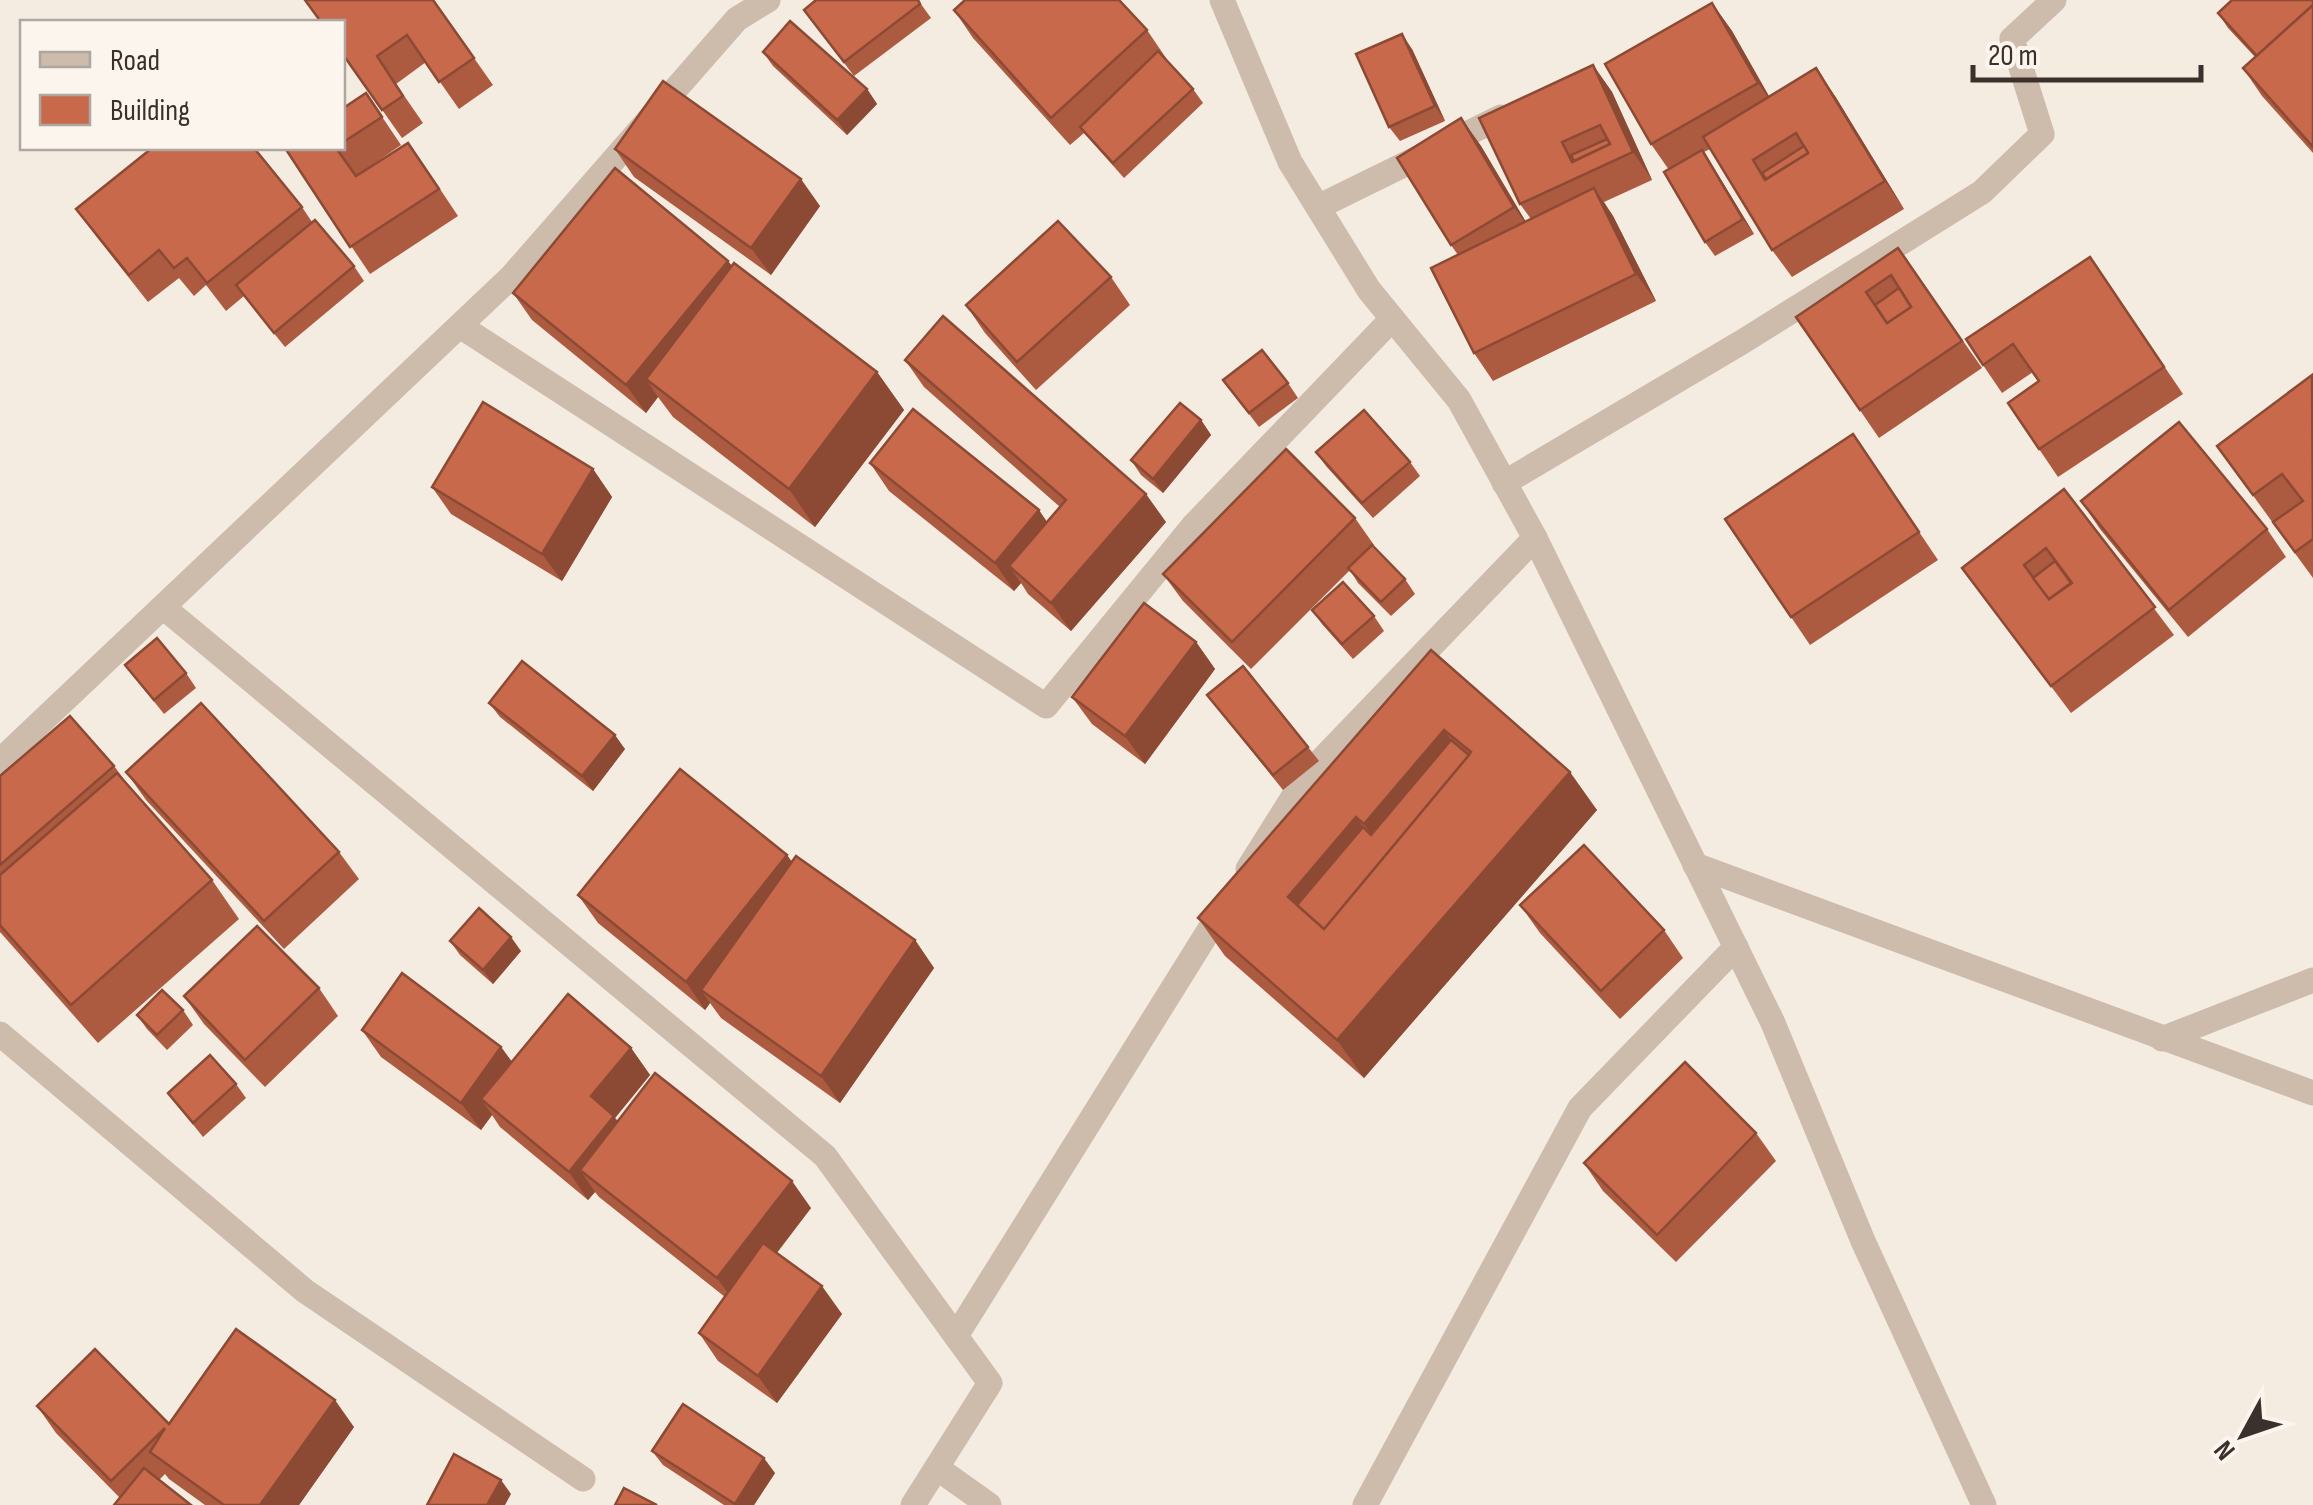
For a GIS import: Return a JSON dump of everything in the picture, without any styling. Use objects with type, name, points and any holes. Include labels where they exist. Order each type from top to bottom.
[{"type":"street","points":[[0,762],[512,276],[737,19],[768,0]]},
{"type":"street","points":[[1222,0],[1290,162],[1369,290],[1459,400],[1535,538],[1773,1022],[1863,1241],[1984,1505]]},
{"type":"street","points":[[1504,484],[1982,192],[2042,134],[2012,39],[2054,0]]},
{"type":"street","points":[[1318,207],[1501,118]]},
{"type":"street","points":[[460,326],[1046,706],[1194,525],[1392,319]]},
{"type":"street","points":[[956,1336],[1307,775],[1535,538]]},
{"type":"street","points":[[164,607],[825,1156],[990,1382],[913,1505]]},
{"type":"street","points":[[1696,865],[2313,1094]]},
{"type":"street","points":[[1364,1505],[1580,1108],[1736,947]]},
{"type":"street","points":[[2162,1038],[2313,980]]},
{"type":"street","points":[[0,1034],[305,1290],[583,1478]]},
{"type":"street","points":[[937,1468],[990,1505]]},
{"type":"building","points":[[305,0],[433,0],[474,58],[439,82],[407,35],[377,56],[403,96],[382,110],[345,57],[345,20],[320,20]]},
{"type":"building","points":[[816,0],[918,0],[920,4],[844,62],[804,10]]},
{"type":"building","points":[[965,0],[1119,0],[1147,30],[1051,118],[954,10]]},
{"type":"building","points":[[2232,0],[2313,0],[2313,5],[2257,56],[2218,13]]},
{"type":"building","points":[[1712,3],[1758,83],[1651,144],[1605,64]]},
{"type":"building","points":[[2313,5],[2313,147],[2243,68]]},
{"type":"building","points":[[790,21],[867,89],[837,120],[763,52]]},
{"type":"building","points":[[1402,34],[1435,106],[1389,127],[1356,54]]},
{"type":"building","points":[[1158,51],[1193,89],[1113,163],[1080,127]]},
{"type":"building","points":[[1593,65],[1633,152],[1520,204],[1479,118]],"holes":[[[1600,125],[1610,144],[1572,162],[1562,142]]]},
{"type":"building","points":[[1816,68],[1885,181],[1772,250],[1703,137]],"holes":[[[1796,133],[1808,153],[1765,180],[1753,160]]]},
{"type":"building","points":[[663,81],[801,179],[751,248],[615,149]]},
{"type":"building","points":[[366,93],[382,117],[345,141],[345,107]]},
{"type":"building","points":[[1461,118],[1514,207],[1451,245],[1397,158]]},
{"type":"building","points":[[1607,139],[1610,144],[1574,161],[1571,155]]},
{"type":"building","points":[[408,143],[439,189],[350,247],[286,150],[337,150],[356,176]]},
{"type":"building","points":[[1804,146],[1808,153],[1766,179],[1762,173]]},
{"type":"building","points":[[150,150],[256,150],[302,207],[207,283],[187,258],[174,268],[159,250],[129,275],[76,209]]},
{"type":"building","points":[[1702,150],[1743,219],[1705,242],[1664,172]]},
{"type":"building","points":[[615,168],[728,261],[626,385],[513,293]]},
{"type":"building","points":[[1594,188],[1636,274],[1474,353],[1431,268]]},
{"type":"building","points":[[315,220],[354,266],[274,333],[236,285]]},
{"type":"building","points":[[1058,221],[1111,277],[1017,362],[966,305]]},
{"type":"building","points":[[1898,248],[1962,341],[1860,410],[1796,317]],"holes":[[[1891,275],[1911,307],[1887,323],[1866,292]]]},
{"type":"building","points":[[2090,257],[2164,367],[2039,449],[2008,403],[2039,381],[2013,344],[1983,365],[1966,339]]},
{"type":"building","points":[[734,263],[877,372],[789,489],[646,379]]},
{"type":"building","points":[[1899,288],[1911,307],[1887,323],[1875,305]]},
{"type":"building","points":[[943,316],[1146,494],[1051,603],[1009,566],[1066,500],[905,360]]},
{"type":"building","points":[[1262,350],[1288,383],[1249,413],[1223,380]]},
{"type":"building","points":[[2312,375],[2313,539],[2295,552],[2273,522],[2303,501],[2282,474],[2253,495],[2217,446]]},
{"type":"building","points":[[483,402],[593,469],[542,554],[432,487]]},
{"type":"building","points":[[1180,403],[1201,420],[1153,479],[1131,460]]},
{"type":"building","points":[[913,409],[1039,510],[995,563],[870,463]]},
{"type":"building","points":[[1364,410],[1410,462],[1362,503],[1316,452]]},
{"type":"building","points":[[2179,422],[2267,529],[2169,610],[2081,501]]},
{"type":"building","points":[[1853,434],[1919,532],[1791,617],[1725,519]]},
{"type":"building","points":[[1286,449],[1355,518],[1232,642],[1163,574]]},
{"type":"building","points":[[2064,489],[2155,607],[2051,686],[1962,568]],"holes":[[[2046,548],[2072,583],[2049,599],[2024,565]]]},
{"type":"building","points":[[1372,545],[1405,579],[1381,602],[1348,568]]},
{"type":"building","points":[[2055,561],[2071,583],[2049,599],[2033,578]]},
{"type":"building","points":[[1343,582],[1374,616],[1342,644],[1312,610]]},
{"type":"building","points":[[1144,603],[1196,642],[1125,736],[1072,697]]},
{"type":"building","points":[[157,638],[186,673],[154,700],[125,665]]},
{"type":"building","points":[[1431,650],[1570,772],[1337,1040],[1198,918]],"holes":[[[1444,730],[1471,752],[1324,929],[1288,897],[1356,817],[1364,824]]]},
{"type":"building","points":[[522,661],[615,735],[582,776],[489,703]]},
{"type":"building","points":[[1243,666],[1308,747],[1273,775],[1207,695]]},
{"type":"building","points":[[201,703],[339,852],[264,921],[126,772]]},
{"type":"building","points":[[70,716],[114,766],[0,865],[0,776]]},
{"type":"building","points":[[1451,740],[1469,755],[1324,929],[1297,905],[1363,827],[1371,835]]},
{"type":"building","points":[[680,769],[787,855],[686,982],[578,895]]},
{"type":"building","points":[[117,773],[212,880],[71,1005],[0,925],[0,875]]},
{"type":"building","points":[[1584,845],[1664,930],[1601,991],[1520,905]]},
{"type":"building","points":[[796,856],[915,940],[821,1076],[701,990]]},
{"type":"building","points":[[479,908],[511,937],[483,970],[450,941]]},
{"type":"building","points":[[257,926],[319,988],[245,1060],[184,996]]},
{"type":"building","points":[[402,973],[501,1047],[461,1103],[362,1030]]},
{"type":"building","points":[[162,990],[183,1010],[157,1035],[137,1015]]},
{"type":"building","points":[[568,994],[631,1048],[591,1096],[614,1116],[569,1172],[481,1099]]},
{"type":"building","points":[[210,1055],[236,1084],[193,1123],[168,1093]]},
{"type":"building","points":[[1685,1062],[1756,1133],[1657,1235],[1584,1163]]},
{"type":"building","points":[[655,1073],[792,1181],[717,1278],[580,1170]]},
{"type":"building","points":[[763,1243],[822,1286],[758,1376],[699,1333]]},
{"type":"building","points":[[236,1329],[335,1400],[260,1505],[224,1505],[150,1452],[165,1428],[111,1481],[37,1406],[95,1349],[169,1424]]},
{"type":"building","points":[[683,1404],[764,1458],[735,1504],[652,1451]]},
{"type":"building","points":[[454,1454],[501,1480],[487,1505],[427,1505]]},
{"type":"building","points":[[144,1468],[191,1505],[114,1505]]},
{"type":"building","points":[[624,1488],[657,1505],[615,1505]]}]
